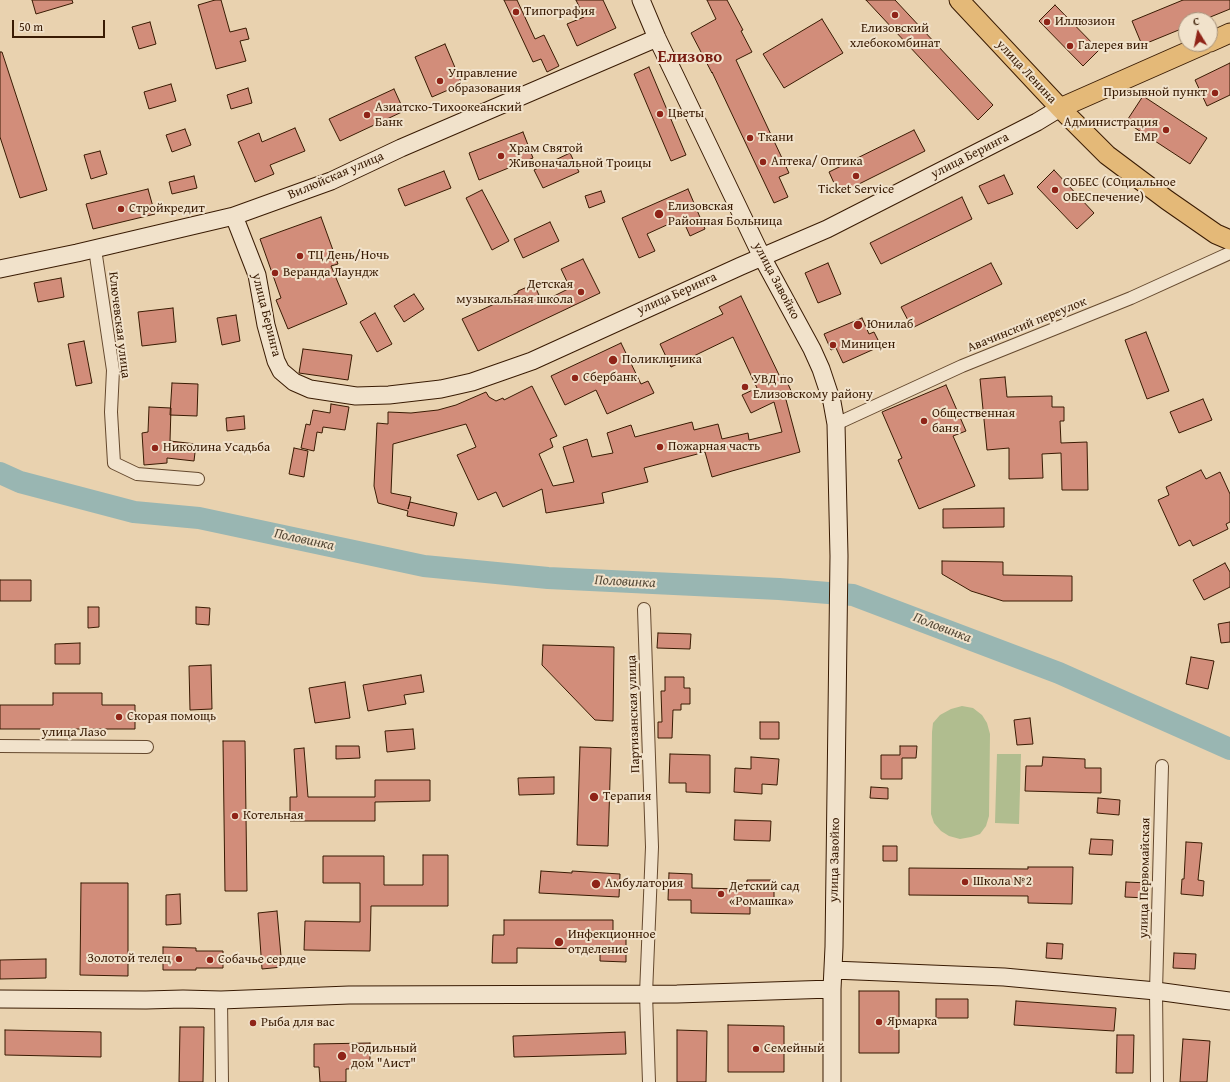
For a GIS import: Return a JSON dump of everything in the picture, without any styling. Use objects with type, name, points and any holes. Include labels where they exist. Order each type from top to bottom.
[{"type":"main road","name":"улица Ленина","points":[[959,0],[1060,108],[1107,155],[1173,205],[1216,234],[1230,240]]},
{"type":"main road","points":[[1218,38],[1230,33]]},
{"type":"main road","name":"улица Беринга","points":[[1060,108],[1187,52]]},
{"type":"street","name":"улица Завойко","points":[[641,0],[657,38],[762,257],[812,349],[821,369],[832,402],[836,424],[839,556],[832,989],[832,1082]]},
{"type":"street","name":"Вилюйская улица","points":[[0,270],[234,216],[331,181],[401,148],[657,38]]},
{"type":"street","name":"улица Беринга","points":[[234,216],[257,274],[266,325],[272,349],[281,371],[294,382],[310,389],[356,396],[389,395],[427,391],[472,382],[532,361],[642,310],[781,250],[841,222],[1037,122],[1060,108]]},
{"type":"street","name":"Ключевская улица","points":[[95,249],[113,370],[111,412],[114,463],[137,474],[198,479]]},
{"type":"street","name":"Авачинский переулок","points":[[836,424],[962,366],[1132,298],[1230,253]]},
{"type":"street","name":"Партизанская улица","points":[[644,609],[652,847],[646,994],[649,1082]]},
{"type":"street","name":"улица Лазо","points":[[0,746],[147,747]]},
{"type":"street","name":"улица Первомайская","points":[[1157,1082],[1156,991],[1162,766]]},
{"type":"street","points":[[833,970],[1004,977],[1156,991],[1230,1001]]},
{"type":"street","points":[[0,999],[221,1000],[349,995],[699,994],[832,989]]},
{"type":"street","points":[[221,1000],[222,1082]]},
{"type":"green space","points":[[962,706],[973,708],[982,715],[987,723],[990,734],[989,816],[986,826],[980,834],[960,839],[949,836],[941,831],[934,823],[931,814],[932,732],[933,723],[940,715],[951,709]]},
{"type":"green space","points":[[997,754],[1021,754],[1019,824],[995,823]]},
{"type":"building","points":[[32,0],[72,0],[73,3],[36,14]]},
{"type":"building","points":[[215,0],[221,0],[230,32],[246,28],[249,39],[240,41],[246,61],[216,69],[198,5]]},
{"type":"building","points":[[504,0],[517,0],[535,39],[544,35],[559,66],[547,72],[541,59],[533,62]]},
{"type":"building","points":[[576,0],[603,0],[616,28],[577,46],[567,24],[584,17]]},
{"type":"building","points":[[707,0],[727,0],[743,30],[741,31],[752,52],[736,60],[789,173],[779,177],[788,197],[774,203],[712,72],[691,33],[716,19]]},
{"type":"building","points":[[866,0],[895,0],[993,105],[978,120]]},
{"type":"building","points":[[1183,0],[1230,0],[1230,9],[1218,14],[1218,12],[1178,12],[1178,30],[1142,45],[1132,21]]},
{"type":"building","points":[[1055,5],[1099,50],[1083,66],[1039,21]]},
{"type":"building","points":[[822,19],[843,53],[784,88],[763,54]]},
{"type":"building","points":[[150,22],[156,44],[139,49],[132,27]]},
{"type":"building","points":[[445,44],[462,84],[432,97],[415,57]]},
{"type":"building","points":[[0,52],[2,52],[47,190],[20,198],[0,137]]},
{"type":"building","points":[[1230,63],[1230,95],[1207,106],[1195,80]]},
{"type":"building","name":"Цветы","points":[[649,67],[686,155],[671,161],[634,74]]},
{"type":"building","points":[[171,84],[176,101],[149,109],[144,92]]},
{"type":"building","points":[[248,88],[252,103],[231,109],[227,95]]},
{"type":"building","name":"Азиатско-Тихоокеанский Банк","points":[[394,89],[404,111],[340,141],[329,119]]},
{"type":"building","name":"Администрация ЕМР","points":[[1143,96],[1207,138],[1190,164],[1126,122]]},
{"type":"building","points":[[295,128],[305,151],[270,165],[274,174],[255,182],[238,142],[259,133],[262,142]]},
{"type":"building","points":[[185,129],[191,145],[172,152],[166,135]]},
{"type":"building","points":[[914,130],[925,151],[839,194],[829,172]]},
{"type":"building","name":"Храм Святой Живоначальной Троицы","points":[[523,132],[533,158],[479,180],[469,153]]},
{"type":"building","points":[[100,151],[107,174],[91,179],[84,155]]},
{"type":"building","points":[[570,153],[579,172],[543,188],[534,170]]},
{"type":"building","points":[[1054,170],[1094,213],[1077,229],[1037,187]]},
{"type":"building","points":[[444,171],[451,188],[405,206],[398,189]]},
{"type":"building","points":[[1004,175],[1013,194],[988,204],[979,186]]},
{"type":"building","points":[[194,176],[197,188],[172,194],[169,182]]},
{"type":"building","name":"Стройкредит","points":[[148,189],[155,214],[93,229],[86,204]]},
{"type":"building","points":[[688,189],[705,229],[690,236],[682,218],[647,234],[655,251],[639,258],[622,218]]},
{"type":"building","points":[[482,190],[509,241],[492,250],[466,198]]},
{"type":"building","points":[[601,191],[605,202],[589,208],[585,196]]},
{"type":"building","points":[[962,197],[972,219],[881,264],[870,243]]},
{"type":"building","points":[[321,217],[338,264],[331,266],[347,304],[288,329],[276,300],[281,298],[260,239]]},
{"type":"building","points":[[550,222],[559,241],[523,258],[514,239]]},
{"type":"building","points":[[583,259],[600,293],[478,351],[462,319],[534,284],[542,302],[570,288],[561,269]]},
{"type":"building","points":[[828,263],[841,294],[818,303],[805,273]]},
{"type":"building","points":[[991,263],[1002,284],[912,328],[901,307]]},
{"type":"building","points":[[61,278],[64,297],[38,302],[34,283]]},
{"type":"building","points":[[414,294],[424,309],[404,322],[394,306]]},
{"type":"building","points":[[741,296],[780,377],[784,375],[792,393],[785,396],[800,452],[712,477],[705,452],[644,468],[648,482],[602,493],[604,503],[546,513],[542,489],[503,507],[496,492],[478,500],[457,455],[476,447],[466,424],[393,444],[391,493],[411,497],[408,509],[410,502],[457,513],[454,526],[407,516],[408,511],[378,503],[374,486],[377,423],[388,424],[388,412],[411,413],[438,410],[456,405],[486,392],[489,397],[496,401],[503,398],[504,400],[532,386],[557,436],[550,439],[553,447],[539,454],[553,486],[574,482],[563,447],[587,439],[592,457],[613,453],[607,433],[631,425],[635,437],[692,422],[694,430],[718,424],[722,439],[748,433],[749,440],[782,432],[774,402],[751,413],[742,395],[757,388],[733,337],[671,367],[660,344],[723,314],[719,307]]},
{"type":"building","points":[[173,308],[176,342],[142,346],[138,312]]},
{"type":"building","points":[[375,313],[392,344],[377,352],[360,322]]},
{"type":"building","points":[[236,315],[240,341],[222,345],[217,318]]},
{"type":"building","points":[[862,318],[869,334],[874,332],[881,346],[843,363],[836,348],[831,350],[824,334]]},
{"type":"building","points":[[1146,332],[1169,391],[1147,399],[1125,340]]},
{"type":"building","points":[[84,341],[92,383],[76,386],[68,344]]},
{"type":"building","points":[[621,343],[641,384],[648,381],[654,393],[607,414],[596,390],[565,405],[551,376]]},
{"type":"building","points":[[303,349],[352,355],[348,380],[299,373]]},
{"type":"building","points":[[1005,377],[1007,397],[1052,396],[1052,407],[1064,407],[1064,421],[1060,421],[1061,443],[1087,442],[1088,490],[1062,490],[1061,453],[1042,454],[1043,478],[1009,479],[1009,448],[987,450],[980,379]]},
{"type":"building","points":[[172,383],[198,384],[197,416],[170,415]]},
{"type":"building","points":[[946,385],[966,431],[953,436],[975,486],[919,509],[898,460],[902,458],[882,412]]},
{"type":"building","points":[[1203,399],[1212,420],[1179,433],[1170,412]]},
{"type":"building","points":[[331,404],[349,407],[345,430],[323,427],[322,433],[317,432],[314,451],[301,448],[306,424],[310,425],[313,410],[330,413]]},
{"type":"building","points":[[149,407],[171,408],[170,441],[196,444],[194,461],[167,458],[167,463],[144,465],[142,433],[148,432]]},
{"type":"building","points":[[244,416],[245,429],[227,431],[226,418]]},
{"type":"building","points":[[294,448],[308,451],[304,477],[289,474]]},
{"type":"building","points":[[1201,470],[1206,479],[1220,472],[1230,494],[1230,522],[1226,524],[1228,529],[1193,546],[1190,540],[1179,546],[1158,500],[1169,495],[1166,487]]},
{"type":"building","points":[[1004,508],[1004,527],[943,528],[943,509]]},
{"type":"building","points":[[942,561],[1003,562],[1003,575],[1072,576],[1072,601],[1003,601],[971,591],[942,574]]},
{"type":"building","points":[[1225,563],[1230,572],[1230,587],[1204,600],[1193,580]]},
{"type":"building","points":[[0,580],[31,580],[31,601],[0,601]]},
{"type":"building","points":[[88,607],[99,607],[99,627],[88,628]]},
{"type":"building","points":[[196,607],[210,608],[209,625],[196,624]]},
{"type":"building","points":[[1230,622],[1230,642],[1221,643],[1218,624]]},
{"type":"building","points":[[658,633],[691,634],[690,649],[657,648]]},
{"type":"building","points":[[80,643],[80,664],[55,664],[55,644]]},
{"type":"building","points":[[543,645],[614,647],[613,721],[595,720],[542,665]]},
{"type":"building","points":[[1191,657],[1214,661],[1208,689],[1186,684]]},
{"type":"building","points":[[211,665],[212,709],[190,710],[189,666]]},
{"type":"building","points":[[421,675],[424,692],[404,695],[406,704],[368,711],[363,685]]},
{"type":"building","points":[[665,677],[684,677],[684,688],[690,688],[690,704],[681,704],[681,710],[673,710],[672,738],[658,738],[658,722],[662,722],[661,691],[665,691]]},
{"type":"building","points":[[345,682],[350,718],[315,723],[309,688]]},
{"type":"building","points":[[53,693],[102,693],[102,705],[135,705],[135,729],[0,729],[0,705],[53,705]]},
{"type":"building","points":[[1030,718],[1033,744],[1017,745],[1014,720]]},
{"type":"building","points":[[760,722],[779,722],[779,739],[760,739]]},
{"type":"building","points":[[413,729],[415,749],[387,752],[385,731]]},
{"type":"building","name":"Котельная","points":[[223,741],[245,741],[247,891],[225,891]]},
{"type":"building","points":[[336,746],[359,746],[360,758],[336,759]]},
{"type":"building","points":[[900,746],[917,746],[916,758],[902,758],[902,779],[881,779],[881,755],[900,755]]},
{"type":"building","name":"Терапия","points":[[580,747],[611,748],[608,846],[577,845]]},
{"type":"building","points":[[304,748],[308,797],[375,797],[375,780],[430,780],[430,801],[375,802],[375,821],[290,821],[290,797],[297,797],[294,749]]},
{"type":"building","points":[[670,754],[710,755],[710,793],[686,792],[686,783],[669,783]]},
{"type":"building","points":[[751,757],[779,759],[777,785],[762,784],[762,794],[734,792],[735,768],[751,769]]},
{"type":"building","points":[[1043,757],[1085,759],[1085,768],[1101,768],[1101,793],[1025,791],[1026,766],[1042,766]]},
{"type":"building","points":[[554,777],[554,794],[519,795],[518,778]]},
{"type":"building","points":[[871,787],[888,788],[888,799],[870,798]]},
{"type":"building","points":[[1098,798],[1120,800],[1119,815],[1097,813]]},
{"type":"building","points":[[735,820],[771,821],[770,841],[734,840]]},
{"type":"building","points":[[1091,839],[1113,840],[1112,855],[1089,854]]},
{"type":"building","points":[[1186,842],[1202,843],[1198,880],[1204,881],[1203,896],[1181,894],[1182,879],[1184,879]]},
{"type":"building","points":[[883,846],[897,846],[897,861],[883,861]]},
{"type":"building","points":[[423,855],[448,855],[448,906],[371,906],[370,951],[304,950],[305,921],[360,922],[360,883],[323,883],[323,856],[384,856],[384,885],[423,885]]},
{"type":"building","name":"Школа №2","points":[[1028,867],[1073,867],[1072,904],[1028,903],[1028,896],[909,895],[909,868],[1028,869]]},
{"type":"building","name":"Амбулатория","points":[[541,871],[620,874],[619,897],[539,893]]},
{"type":"building","name":"Детский сад «Ромашка»","points":[[669,873],[692,874],[692,888],[747,889],[747,880],[774,880],[774,902],[750,901],[750,914],[691,913],[691,900],[668,900]]},
{"type":"building","points":[[1126,882],[1148,883],[1147,898],[1125,897]]},
{"type":"building","points":[[81,883],[128,883],[128,976],[80,975]]},
{"type":"building","points":[[180,894],[181,924],[166,925],[166,895]]},
{"type":"building","points":[[277,911],[282,967],[262,969],[258,913]]},
{"type":"building","name":"Инфекционное отделение","points":[[504,920],[613,920],[613,936],[626,936],[626,962],[600,961],[600,949],[517,948],[517,963],[492,963],[493,935],[504,935]]},
{"type":"building","points":[[1047,943],[1063,944],[1062,959],[1046,958]]},
{"type":"building","name":"Золотой телец","points":[[163,947],[196,948],[196,951],[223,951],[223,968],[163,970]]},
{"type":"building","points":[[1174,953],[1196,954],[1195,969],[1173,968]]},
{"type":"building","points":[[46,959],[46,978],[0,979],[0,960]]},
{"type":"building","name":"Ярмарка","points":[[859,991],[899,991],[899,1053],[859,1053]]},
{"type":"building","points":[[936,999],[968,999],[968,1018],[936,1018]]},
{"type":"building","points":[[1016,1001],[1116,1008],[1114,1031],[1014,1025]]},
{"type":"building","name":"Семейный","points":[[728,1025],[784,1026],[784,1072],[728,1072]]},
{"type":"building","points":[[180,1027],[204,1027],[203,1082],[179,1082]]},
{"type":"building","points":[[5,1030],[101,1032],[101,1057],[5,1055]]},
{"type":"building","points":[[677,1030],[707,1031],[706,1082],[677,1082]]},
{"type":"building","points":[[625,1032],[626,1054],[514,1057],[513,1036]]},
{"type":"building","points":[[1117,1035],[1134,1035],[1133,1073],[1116,1073]]},
{"type":"building","points":[[1183,1039],[1210,1041],[1207,1082],[1180,1082]]},
{"type":"building","name":"Родильный дом \"Аист\"","points":[[370,1043],[370,1068],[346,1069],[346,1082],[320,1082],[319,1067],[314,1067],[314,1044]]},
{"type":"waterway","name":"Половинка","points":[[0,473],[20,482],[134,512],[199,518],[424,566],[548,578],[779,589],[853,595],[1059,673],[1230,749]]},
{"type":"place","name":"Типография","points":[[516,12]]},
{"type":"place","name":"Елизовский хлебокомбинат","points":[[895,15]]},
{"type":"place","name":"Иллюзион","points":[[1047,22]]},
{"type":"place","name":"Галерея вин","points":[[1070,46]]},
{"type":"place","name":"Управление образования","points":[[440,81]]},
{"type":"place","name":"Призывной пункт","points":[[1215,93]]},
{"type":"place","name":"Цветы","points":[[660,114]]},
{"type":"place","name":"Азиатско-Тихоокеанский Банк","points":[[367,115]]},
{"type":"place","name":"Администрация ЕМР","points":[[1166,130]]},
{"type":"place","name":"Ткани","points":[[750,138]]},
{"type":"place","name":"Храм Святой Живоначальной Троицы","points":[[501,156]]},
{"type":"place","name":"Аптека/ Оптика","points":[[763,162]]},
{"type":"place","name":"Ticket Service","points":[[856,176]]},
{"type":"place","name":"СОБЕС (СОциальное ОБЕСпечение)","points":[[1055,190]]},
{"type":"place","name":"Стройкредит","points":[[121,209]]},
{"type":"place","name":"Елизовская Районная Больница","points":[[659,214]]},
{"type":"place","name":"ТЦ День/Ночь","points":[[300,256]]},
{"type":"place","name":"Веранда Лаундж","points":[[275,273]]},
{"type":"place","name":"Детская музыкальная школа","points":[[581,292]]},
{"type":"place","name":"Юнилаб","points":[[858,325]]},
{"type":"place","name":"Миницен","points":[[833,345]]},
{"type":"place","name":"Поликлиника","points":[[613,360]]},
{"type":"place","name":"Сбербанк","points":[[575,378]]},
{"type":"place","name":"УВД по Елизовскому району","points":[[745,387]]},
{"type":"place","name":"Общественная баня","points":[[924,421]]},
{"type":"place","name":"Пожарная часть","points":[[660,447]]},
{"type":"place","name":"Николина Усадьба","points":[[155,448]]},
{"type":"place","name":"Скорая помощь","points":[[119,717]]},
{"type":"place","name":"Терапия","points":[[594,797]]},
{"type":"place","name":"Котельная","points":[[235,816]]},
{"type":"place","name":"Школа №2","points":[[965,882]]},
{"type":"place","name":"Амбулатория","points":[[596,884]]},
{"type":"place","name":"Детский сад «Ромашка»","points":[[721,894]]},
{"type":"place","name":"Инфекционное отделение","points":[[559,942]]},
{"type":"place","name":"Золотой телец","points":[[179,959]]},
{"type":"place","name":"Собачье сердце","points":[[210,960]]},
{"type":"place","name":"Ярмарка","points":[[879,1022]]},
{"type":"place","name":"Рыба для вас","points":[[253,1023]]},
{"type":"place","name":"Семейный","points":[[756,1049]]},
{"type":"place","name":"Родильный дом \"Аист\"","points":[[342,1056]]},
{"type":"district","name":"Елизово","points":[[690,58]]}]
